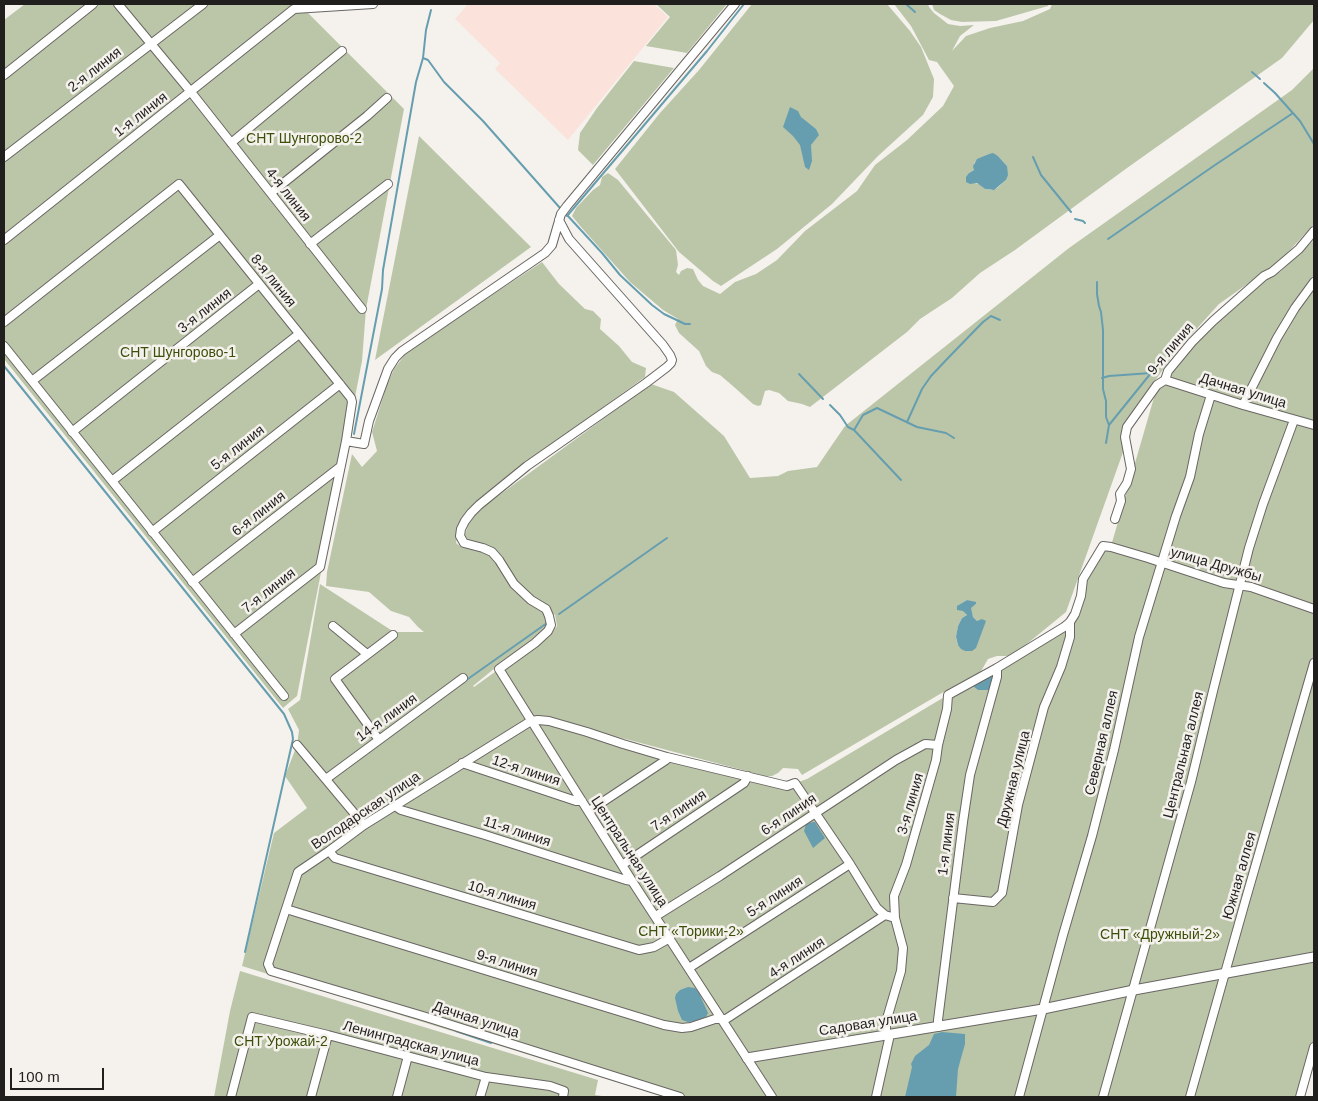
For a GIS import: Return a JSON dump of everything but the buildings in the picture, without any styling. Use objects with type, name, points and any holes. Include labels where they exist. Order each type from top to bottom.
[{"type":"street","points":[[4,75],[93,4]]},
{"type":"street","name":"4-я линия","points":[[118,4],[362,309]]},
{"type":"street","name":"2-я линия","points":[[4,157],[203,4]]},
{"type":"street","name":"1-я линия","points":[[4,240],[294,9],[373,4]]},
{"type":"street","points":[[339,470],[346,441],[364,444],[388,369],[395,358],[402,351],[545,253],[552,245],[561,214],[567,206],[735,4]]},
{"type":"street","points":[[231,143],[342,51]]},
{"type":"street","points":[[271,193],[368,116],[387,98]]},
{"type":"street","name":"8-я линия","points":[[4,322],[179,184],[351,398],[346,441]]},
{"type":"street","points":[[310,244],[388,184]]},
{"type":"street","name":"Центральная улица","points":[[559,220],[569,239],[663,345],[672,360],[668,367],[527,466],[471,513],[464,521],[460,536],[464,543],[492,552],[514,584],[531,600],[546,609],[551,625],[548,631],[535,643],[499,669],[632,881],[772,1097]]},
{"type":"street","name":"9-я линия","points":[[1115,519],[1121,501],[1120,494],[1127,483],[1131,469],[1125,437],[1127,427],[1158,385],[1165,380],[1168,371],[1192,342],[1264,276],[1272,272],[1299,249],[1314,231]]},
{"type":"street","points":[[32,381],[220,236]]},
{"type":"street","points":[[1243,405],[1294,308],[1314,282]]},
{"type":"street","name":"3-я линия","points":[[72,432],[259,284]]},
{"type":"street","points":[[112,482],[299,334]]},
{"type":"street","points":[[4,346],[284,696]]},
{"type":"street","name":"Дачная улица","points":[[1165,380],[1314,425]]},
{"type":"street","name":"5-я линия","points":[[152,532],[340,384]]},
{"type":"street","name":"Северная аллея","points":[[1019,1097],[1095,826],[1139,637],[1190,477],[1199,434],[1211,395]]},
{"type":"street","name":"Центральная аллея","points":[[1103,1097],[1191,782],[1249,548],[1294,420]]},
{"type":"street","name":"7-я линия","points":[[234,634],[320,567],[339,470]]},
{"type":"street","name":"6-я линия","points":[[192,582],[339,470]]},
{"type":"street","name":"улица Дружбы","points":[[1070,622],[1081,596],[1084,579],[1103,546],[1224,583],[1251,587],[1314,609]]},
{"type":"street","points":[[996,668],[1070,622]]},
{"type":"street","name":"Дружная улица","points":[[953,898],[993,902],[1002,893],[1018,805],[1044,707],[1061,667],[1070,637],[1070,622]]},
{"type":"street","points":[[333,626],[367,654]]},
{"type":"street","points":[[380,740],[336,679],[393,635]]},
{"type":"street","name":"Южная аллея","points":[[1190,1097],[1312,680],[1314,663]]},
{"type":"street","name":"1-я линия","points":[[938,1027],[970,775],[997,677],[996,668]]},
{"type":"street","name":"3-я линия","points":[[895,918],[894,896],[921,816],[936,760],[947,709],[948,695],[996,668]]},
{"type":"street","name":"14-я линия","points":[[326,779],[463,678]]},
{"type":"street","points":[[531,721],[549,721],[668,757],[787,786],[795,783],[850,864],[877,908],[884,915],[895,918],[903,948],[901,971],[886,1022],[886,1034],[889,1039],[876,1097]]},
{"type":"street","name":"Володарская улица","points":[[268,964],[298,872],[364,825],[531,721]]},
{"type":"street","name":"6-я линия","points":[[656,916],[896,760],[925,744],[938,745]]},
{"type":"street","points":[[297,745],[364,825]]},
{"type":"street","points":[[589,811],[668,757]]},
{"type":"street","name":"12-я линия","points":[[462,763],[576,801],[582,801]]},
{"type":"street","name":"7-я линия","points":[[622,865],[744,783],[748,776]]},
{"type":"street","name":"11-я линия","points":[[395,806],[401,810],[632,881]]},
{"type":"street","name":"10-я линия","points":[[329,851],[335,858],[639,950],[654,946],[670,938]]},
{"type":"street","name":"5-я линия","points":[[689,968],[850,864]]},
{"type":"street","name":"9-я линия","points":[[286,909],[674,1027],[691,1027],[721,1018]]},
{"type":"street","name":"4-я линия","points":[[721,1018],[726,1019],[734,1014],[884,915]]},
{"type":"street","name":"Садовая улица","points":[[747,1058],[1043,1009],[1134,990],[1314,957]]},
{"type":"street","name":"Дачная улица","points":[[268,964],[271,971],[434,1019],[680,1097]]},
{"type":"street","name":"Ленинградская улица","points":[[231,1097],[252,1017],[486,1077],[550,1086],[564,1094]]},
{"type":"street","points":[[311,1097],[328,1035]]},
{"type":"street","points":[[1300,1097],[1314,1047]]},
{"type":"street","points":[[396,1097],[408,1056]]},
{"type":"street","points":[[480,1097],[486,1077]]},
{"type":"shaded area","points":[[468,4],[654,4],[668,17],[568,140],[495,69],[500,63],[455,19]]},
{"type":"green space","points":[[25,4],[299,4],[404,109],[366,309],[362,361],[297,696],[283,708],[4,359],[4,20]]},
{"type":"green space","points":[[656,4],[727,4],[687,53],[646,46],[670,17]]},
{"type":"green space","points":[[752,4],[887,4],[921,47],[934,79],[933,97],[923,115],[878,156],[832,204],[777,249],[721,286],[679,252],[615,169]]},
{"type":"green space","points":[[894,4],[928,4],[934,13],[948,24],[960,26],[974,25],[960,36],[952,51],[966,36],[990,28],[1023,21],[1050,9],[1052,4],[1314,4],[1314,20],[1282,58],[1015,250],[980,273],[952,298],[920,319],[907,332],[810,407],[788,401],[779,393],[769,390],[765,391],[761,405],[753,404],[720,375],[712,372],[706,366],[699,351],[679,333],[675,325],[678,319],[663,310],[630,282],[572,216],[576,208],[600,185],[602,177],[608,173],[618,180],[676,250],[678,265],[676,272],[679,275],[681,271],[687,268],[693,269],[703,286],[720,294],[735,282],[756,274],[777,260],[805,231],[857,191],[875,165],[907,140],[943,106],[954,86],[937,62],[929,60],[911,26]],"holes":[[[989,154],[998,156],[1007,166],[1006,180],[992,190],[985,189],[979,184],[974,183],[969,173],[974,170],[974,163]]]},
{"type":"green space","points":[[932,4],[1049,4],[1048,6],[996,21],[962,22],[951,20],[940,14],[934,10]]},
{"type":"green space","points":[[634,61],[674,68],[593,165],[578,150],[580,133]]},
{"type":"green space","points":[[1314,68],[1314,224],[1280,261],[1219,304],[1174,354],[1142,399],[1066,612],[1012,656],[997,656],[988,659],[980,673],[940,694],[802,775],[798,769],[783,768],[772,776],[765,776],[550,719],[532,717],[503,669],[552,633],[557,626],[555,615],[516,583],[501,558],[468,540],[465,535],[469,523],[474,515],[483,507],[651,384],[674,392],[724,436],[750,478],[778,476],[788,471],[817,467],[845,426],[1069,248],[1292,90]],"holes":[[[967,600],[976,604],[970,608],[973,617],[977,621],[958,645],[956,638],[958,626],[962,618],[967,615],[959,605]]]},
{"type":"green space","points":[[419,136],[531,247],[375,360]]},
{"type":"green space","points":[[1314,240],[1314,1047],[1300,1097],[665,1097],[242,966],[274,833],[307,808],[285,776],[297,745],[299,730],[288,709],[300,700],[320,584],[394,632],[424,632],[409,617],[391,611],[369,592],[326,586],[327,572],[352,454],[362,467],[377,451],[372,432],[387,385],[394,369],[407,352],[424,340],[542,262],[559,284],[585,309],[593,311],[601,319],[600,329],[619,346],[632,362],[646,368],[645,377],[527,462],[469,509],[462,521],[456,543],[460,546],[468,546],[491,554],[513,585],[539,606],[548,616],[547,631],[473,686],[499,669],[531,721],[538,720],[787,786],[807,779],[1070,622],[1083,579],[1103,546],[1111,546],[1155,394],[1206,331],[1263,277],[1280,272]]},
{"type":"green space","name":"СНТ Урожай-2","points":[[240,971],[598,1080],[595,1095],[609,1097],[214,1097],[230,1011]]},
{"type":"water","points":[[790,107],[798,111],[801,117],[816,129],[819,135],[811,145],[812,161],[809,170],[805,167],[800,145],[783,127]]},
{"type":"water","points":[[993,153],[1007,166],[1008,175],[1006,180],[994,190],[985,189],[977,183],[970,184],[966,182],[966,177],[974,170],[973,166],[977,159]]},
{"type":"water","points":[[967,600],[976,602],[971,608],[973,617],[977,621],[982,619],[986,621],[976,648],[972,651],[961,649],[956,637],[962,618],[967,615],[963,611],[957,610],[957,606]]},
{"type":"water","points":[[995,675],[991,690],[978,690],[973,686]]},
{"type":"water","points":[[815,822],[825,838],[813,848],[804,831],[806,824]]},
{"type":"water","points":[[688,987],[695,988],[699,993],[708,1013],[706,1017],[688,1022],[682,1020],[675,998],[680,990]]},
{"type":"water","points":[[942,1032],[965,1034],[965,1044],[958,1069],[956,1097],[905,1097],[912,1067],[911,1064],[915,1056],[929,1045],[934,1034]]},
{"type":"waterway","points":[[567,216],[707,51],[744,4]]},
{"type":"waterway","points":[[906,4],[915,12]]},
{"type":"waterway","points":[[354,434],[382,289],[383,270],[416,82],[423,58],[426,30],[431,10]]},
{"type":"waterway","points":[[423,58],[428,60],[444,82],[483,121],[560,208]]},
{"type":"waterway","points":[[1252,72],[1260,79]]},
{"type":"waterway","points":[[1264,83],[1300,121],[1314,144]]},
{"type":"waterway","points":[[1108,239],[1293,113]]},
{"type":"waterway","points":[[1033,157],[1041,175],[1071,212]]},
{"type":"waterway","points":[[567,215],[620,275],[652,305],[664,314],[685,324],[690,324]]},
{"type":"waterway","points":[[1075,219],[1085,223]]},
{"type":"waterway","points":[[1097,282],[1103,330],[1103,389],[1106,401],[1106,417],[1109,425],[1106,443]]},
{"type":"waterway","points":[[907,422],[922,389],[931,376],[983,322],[991,316],[1000,320]]},
{"type":"waterway","points":[[4,366],[284,714],[292,732],[293,739],[245,952]]},
{"type":"waterway","points":[[1102,378],[1151,373],[1109,425]]},
{"type":"waterway","points":[[799,374],[823,399]]},
{"type":"waterway","points":[[830,405],[848,427],[854,430],[901,480]]},
{"type":"waterway","points":[[854,430],[863,415],[877,408],[917,427],[946,433],[954,438]]},
{"type":"waterway","points":[[559,614],[667,538]]},
{"type":"waterway","points":[[465,681],[547,623]]},
{"type":"waterway","points":[[456,1031],[491,1043]]},
{"type":"park label","name":"СНТ Шунгорово-2","points":[[304,139]]},
{"type":"park label","name":"СНТ Шунгорово-1","points":[[178,353]]},
{"type":"park label","name":"СНТ «Торики-2»","points":[[691,932]]},
{"type":"park label","name":"СНТ «Дружный-2»","points":[[1160,935]]}]
